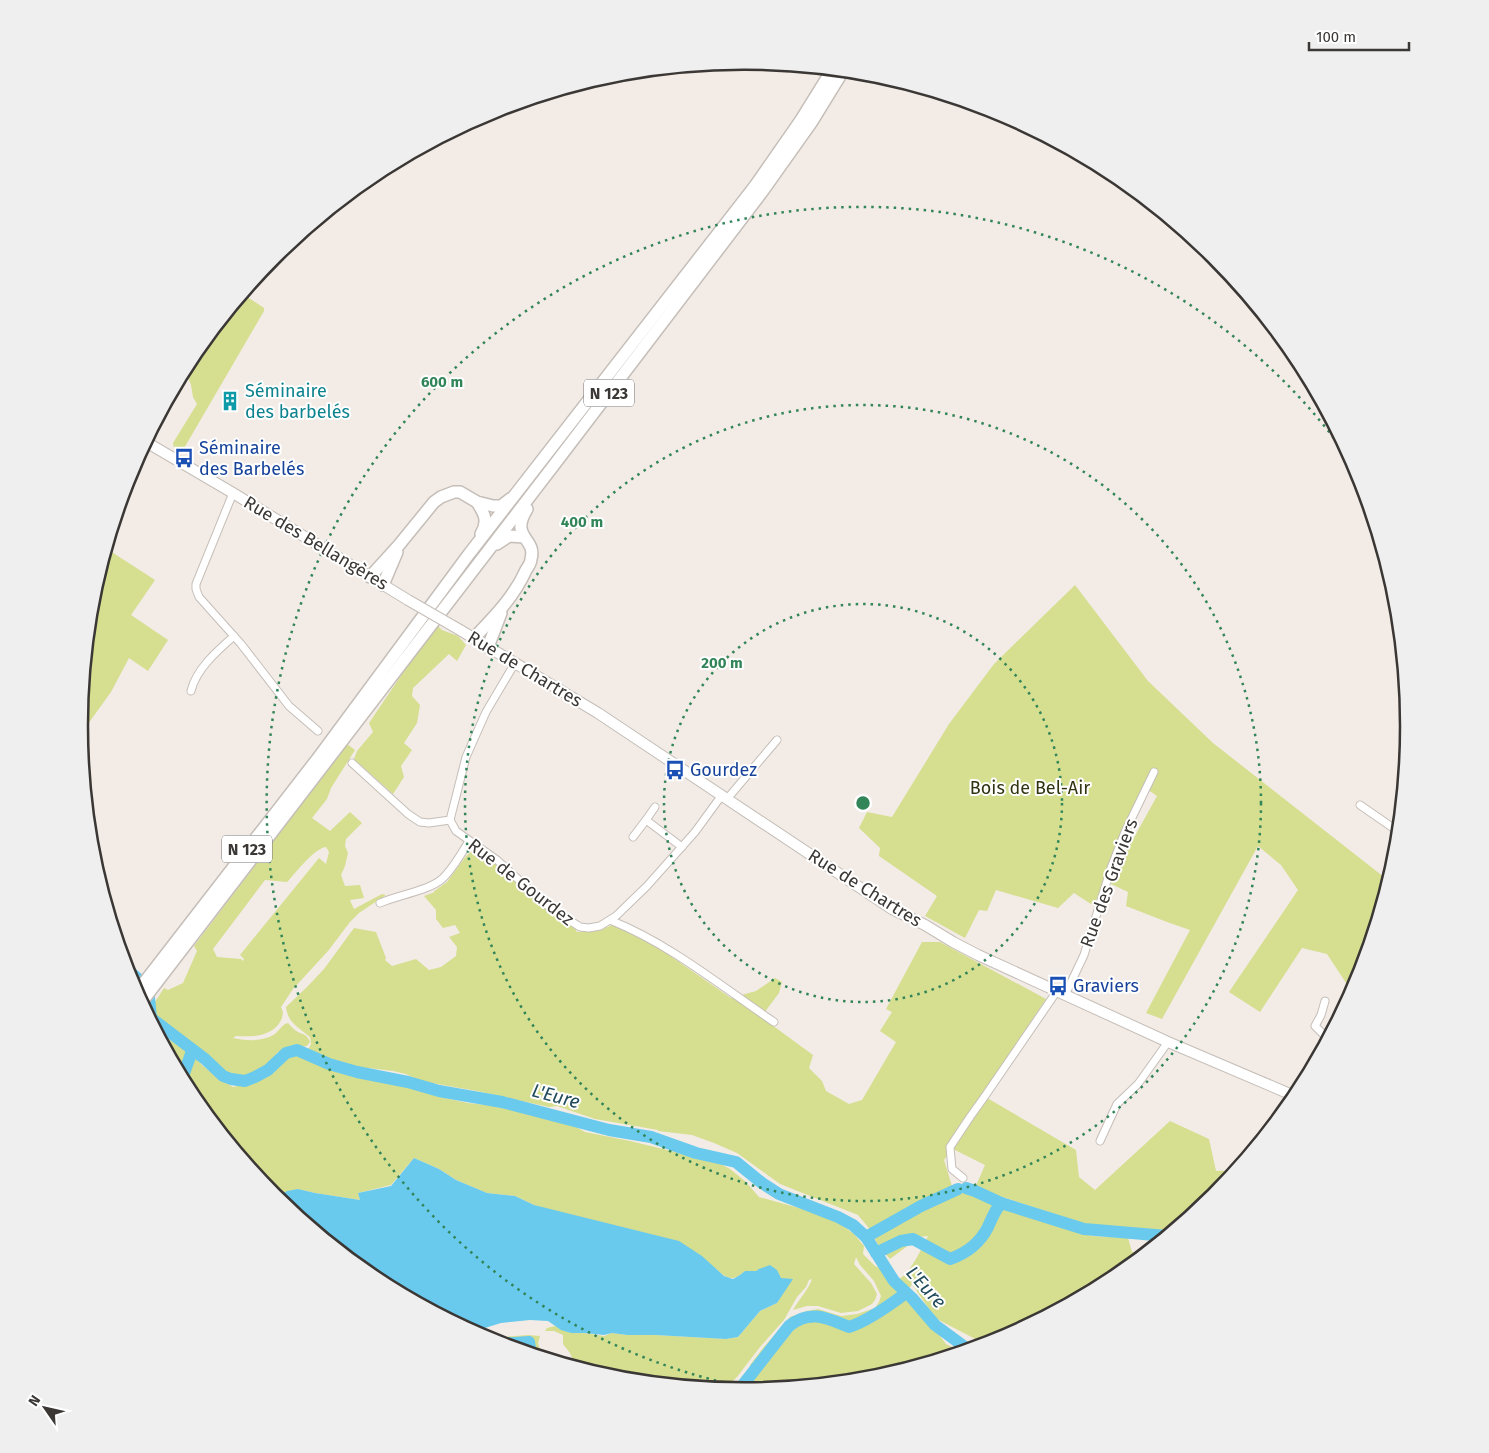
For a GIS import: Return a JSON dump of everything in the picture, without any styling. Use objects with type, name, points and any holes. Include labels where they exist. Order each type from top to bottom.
[{"type":"main road","name":"N 123","points":[[142,986],[180,943],[322,761],[469,554],[754,186],[801,120],[828,76]]},
{"type":"main road","name":"N 123","points":[[362,707],[489,550],[789,156],[839,77]]},
{"type":"main road","name":"Rue des Bellangères","points":[[152,445],[460,630]]},
{"type":"main road","points":[[474,638],[504,607],[523,578],[532,559],[532,549],[520,527],[521,519],[554,465]]},
{"type":"main road","points":[[370,577],[440,497],[460,492],[477,502],[501,506],[515,495]]},
{"type":"main road","points":[[469,554],[484,529],[486,522],[486,516],[477,502]]},
{"type":"main road","points":[[489,550],[509,536],[524,537]]},
{"type":"main road","points":[[383,585],[399,545]]},
{"type":"main road","points":[[488,647],[504,607]]},
{"type":"main road","name":"Rue de Chartres","points":[[460,630],[598,713],[892,909],[978,955],[1168,1042],[1288,1093]]},
{"type":"main road","name":"N 123","points":[[146,995],[180,943]]},
{"type":"street","points":[[233,493],[196,584],[196,589],[199,597],[234,636],[289,706],[318,731]]},
{"type":"street","points":[[191,691],[193,682],[201,671],[234,636]]},
{"type":"street","points":[[352,763],[408,814],[420,822],[450,820],[466,756],[486,712],[515,663]]},
{"type":"street","name":"Rue de Gourdez","points":[[450,820],[456,831],[497,860],[549,907],[580,927],[600,926],[616,916],[647,886],[724,797],[777,740]]},
{"type":"street","name":"Rue des Graviers","points":[[963,1178],[952,1168],[950,1148],[985,1096],[1061,993],[1084,955],[1111,868],[1125,832],[1154,772]]},
{"type":"street","points":[[1360,805],[1392,827]]},
{"type":"street","points":[[633,837],[655,807]]},
{"type":"street","points":[[646,820],[682,847]]},
{"type":"street","points":[[380,903],[392,897],[429,887],[441,880],[469,841]]},
{"type":"street","points":[[610,920],[639,932],[680,956],[774,1022]]},
{"type":"street","points":[[1324,1035],[1314,1026],[1321,1015],[1325,1001]]},
{"type":"street","points":[[1100,1141],[1117,1104],[1138,1084],[1168,1042]]},
{"type":"green space","points":[[248,297],[264,308],[183,450],[180,452],[174,448],[173,443],[197,404],[193,397],[189,378],[199,362]]},
{"type":"green space","points":[[112,552],[155,580],[131,615],[168,640],[148,671],[129,658],[111,692],[88,724],[89,684],[94,641]]},
{"type":"green space","name":"Bois de Bel-Air","points":[[1075,585],[1148,681],[1213,743],[1383,877],[1366,938],[1348,985],[1327,954],[1302,948],[1260,1012],[1229,992],[1298,890],[1281,865],[1258,846],[1162,1019],[1146,1013],[1190,930],[1126,906],[1128,892],[1109,883],[1157,796],[1144,787],[1117,845],[1094,906],[1074,893],[1058,908],[996,890],[987,911],[979,910],[965,938],[925,916],[937,896],[879,856],[880,848],[859,828],[867,812],[892,817],[949,724],[994,664]]},
{"type":"green space","points":[[436,624],[442,630],[458,636],[466,645],[457,661],[449,654],[413,688],[412,696],[420,705],[417,723],[404,743],[412,750],[401,766],[404,777],[393,794],[354,759],[357,751],[373,732],[369,723]]},
{"type":"green space","points":[[347,744],[355,750],[331,788],[327,799],[312,818],[330,831],[350,812],[362,823],[346,839],[345,846],[348,853],[341,875],[345,886],[360,885],[364,898],[350,900],[354,909],[382,894],[386,895],[359,913],[350,922],[328,951],[293,989],[281,1007],[283,1011],[282,1016],[276,1027],[260,1035],[236,1036],[233,1038],[249,1040],[266,1038],[276,1033],[288,1023],[295,1030],[308,1037],[310,1042],[307,1046],[278,1052],[260,1072],[234,1078],[223,1072],[213,1060],[202,1056],[158,1020],[153,1005],[164,988],[168,990],[183,983],[197,951],[194,946]],"holes":[[[326,847],[329,852],[326,864],[319,858],[240,955],[244,959],[243,961],[241,959],[217,957],[213,949],[265,880],[287,882],[316,852]]]},
{"type":"green space","points":[[475,849],[506,872],[528,894],[574,927],[577,932],[599,931],[612,925],[656,946],[731,998],[756,991],[775,978],[782,982],[779,993],[761,1017],[813,1055],[809,1068],[822,1081],[826,1091],[849,1104],[862,1100],[896,1042],[880,1031],[892,1012],[886,1009],[922,942],[940,942],[1046,999],[982,1095],[1076,1150],[1079,1177],[1095,1190],[1170,1121],[1209,1139],[1216,1171],[1228,1170],[1209,1191],[1162,1232],[1085,1224],[975,1188],[985,1165],[953,1149],[944,1160],[952,1186],[992,1203],[1092,1236],[1128,1238],[1132,1252],[1137,1252],[1073,1295],[1035,1315],[977,1340],[935,1318],[912,1284],[909,1289],[894,1301],[849,1326],[818,1315],[811,1315],[796,1320],[788,1325],[753,1369],[750,1365],[790,1317],[818,1309],[841,1316],[857,1314],[875,1308],[881,1296],[874,1281],[860,1265],[856,1257],[854,1264],[871,1283],[877,1294],[872,1304],[858,1311],[841,1313],[818,1306],[807,1306],[793,1310],[809,1287],[812,1279],[809,1280],[784,1320],[731,1383],[702,1382],[659,1377],[573,1360],[563,1344],[563,1335],[554,1331],[545,1331],[547,1328],[555,1326],[571,1333],[604,1336],[612,1333],[726,1339],[738,1337],[760,1311],[777,1303],[789,1283],[773,1276],[751,1271],[745,1271],[733,1278],[726,1277],[715,1268],[534,1205],[515,1196],[487,1193],[456,1180],[439,1169],[414,1158],[391,1185],[358,1193],[360,1200],[298,1189],[284,1194],[224,1126],[199,1091],[167,1038],[195,1057],[218,1078],[233,1087],[252,1083],[266,1076],[286,1056],[296,1054],[341,1071],[383,1079],[440,1097],[468,1103],[522,1109],[567,1122],[585,1132],[717,1162],[730,1169],[745,1181],[759,1197],[806,1210],[838,1222],[854,1234],[864,1246],[863,1254],[875,1266],[885,1270],[894,1281],[905,1275],[910,1269],[928,1236],[908,1238],[906,1247],[890,1259],[880,1248],[868,1227],[858,1215],[780,1184],[737,1153],[692,1135],[658,1131],[595,1119],[557,1106],[549,1107],[420,1081],[406,1074],[393,1071],[369,1068],[350,1069],[307,1052],[311,1044],[310,1037],[291,1021],[286,1007],[324,969],[354,928],[376,932],[386,958],[385,960],[392,966],[416,959],[429,970],[441,967],[456,956],[457,947],[449,937],[460,933],[455,925],[443,928],[436,919],[436,910],[424,896],[435,892],[433,892],[447,882],[466,856]]},
{"type":"green space","points":[[906,1295],[946,1344],[955,1348],[914,1361],[873,1370],[787,1382],[747,1383],[795,1324],[816,1320],[829,1322],[848,1329],[877,1315]]},
{"type":"green space","points":[[540,1336],[538,1343],[540,1350],[533,1348],[504,1337]]},
{"type":"water","points":[[414,1158],[439,1169],[456,1180],[487,1193],[515,1196],[534,1205],[679,1241],[702,1256],[724,1276],[733,1279],[745,1271],[756,1271],[770,1265],[777,1270],[781,1278],[793,1279],[777,1303],[760,1311],[738,1337],[726,1339],[612,1333],[604,1335],[571,1333],[561,1330],[548,1321],[530,1320],[501,1323],[483,1329],[416,1295],[380,1272],[345,1247],[283,1194],[298,1189],[360,1200],[358,1193],[391,1186]]},
{"type":"waterway","name":"L'Eure","points":[[139,979],[148,987],[150,1003]]},
{"type":"waterway","name":"L'Eure","points":[[160,1025],[205,1059],[223,1076],[231,1079],[245,1081],[255,1077],[268,1070],[286,1053],[297,1050],[329,1064],[357,1072],[408,1082],[439,1091],[502,1102],[609,1130],[651,1137],[696,1153],[736,1162],[779,1194],[838,1217],[853,1225],[866,1237],[894,1281],[912,1298],[935,1325],[963,1345]]},
{"type":"waterway","points":[[185,1070],[192,1051]]},
{"type":"waterway","points":[[966,1188],[1001,1203]]},
{"type":"waterway","points":[[866,1237],[921,1206],[958,1189]]},
{"type":"waterway","points":[[876,1253],[901,1241],[913,1239],[950,1259],[956,1257],[972,1247],[981,1238],[1001,1203],[1084,1229],[1158,1235]]},
{"type":"waterway","points":[[744,1383],[789,1326],[797,1321],[811,1316],[826,1318],[849,1327],[871,1317],[906,1293]]},
{"type":"waterway","points":[[519,1343],[529,1342],[530,1347]]},
{"type":"place","name":"Séminaire des barbelés","points":[[230,401]]},
{"type":"place","name":"Séminaire des Barbelés","points":[[184,458]]},
{"type":"place","name":"Gourdez","points":[[675,770]]},
{"type":"place","name":"Graviers","points":[[1058,986]]}]
